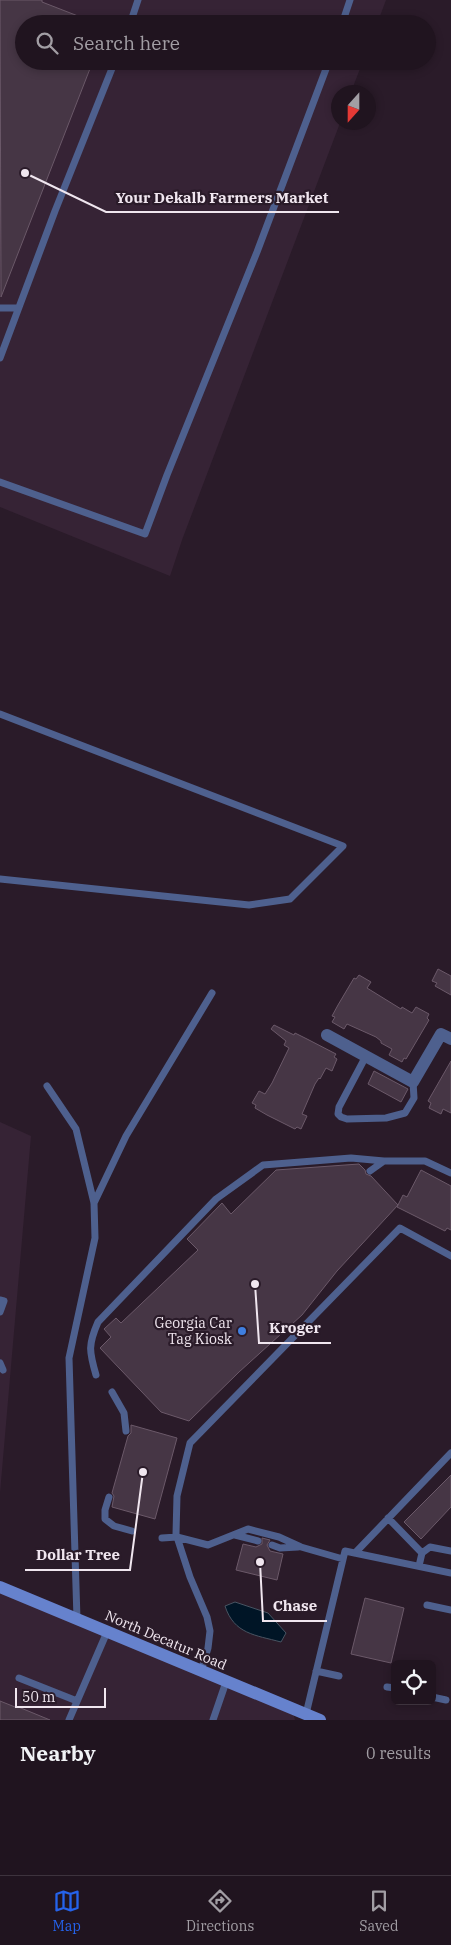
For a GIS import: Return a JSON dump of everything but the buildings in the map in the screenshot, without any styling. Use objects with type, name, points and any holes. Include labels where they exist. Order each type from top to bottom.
[{"type":"main road","name":"North Decatur Road","points":[[0,1587],[320,1720]]},
{"type":"street","points":[[327,1035],[413,1082],[442,1034],[451,1039]]},
{"type":"lane","points":[[133,15],[138,0]]},
{"type":"lane","points":[[345,15],[350,0]]},
{"type":"lane","points":[[0,358],[111,70]]},
{"type":"lane","points":[[0,482],[145,534],[167,474],[257,252],[326,70]]},
{"type":"lane","points":[[0,308],[18,308]]},
{"type":"lane","points":[[0,714],[343,846],[290,899],[249,905],[0,879]]},
{"type":"lane","points":[[94,1204],[126,1136],[212,993]]},
{"type":"lane","points":[[366,1056],[339,1107],[338,1114],[341,1118],[386,1118],[405,1113],[414,1098],[413,1082]]},
{"type":"lane","points":[[46,1086],[76,1129],[94,1204],[95,1238],[69,1358],[78,1619]]},
{"type":"lane","points":[[96,1375],[90,1354],[91,1338],[98,1322],[216,1199],[263,1165],[351,1158],[384,1161],[425,1161],[451,1173]]},
{"type":"lane","points":[[370,1171],[384,1161]]},
{"type":"lane","points":[[201,1671],[208,1648],[210,1631],[207,1617],[190,1577],[177,1537],[176,1496],[190,1444],[400,1228],[451,1256]]},
{"type":"lane","points":[[0,1300],[4,1302],[0,1312]]},
{"type":"lane","points":[[112,1392],[124,1413],[126,1431]]},
{"type":"lane","points":[[355,1553],[450,1457]]},
{"type":"lane","points":[[109,1497],[105,1510],[106,1519],[114,1526],[132,1531]]},
{"type":"lane","points":[[388,1518],[422,1553]]},
{"type":"lane","points":[[162,1538],[177,1537],[208,1545],[248,1530],[279,1537],[301,1547],[343,1559]]},
{"type":"lane","points":[[235,1535],[258,1541]]},
{"type":"lane","points":[[272,1545],[280,1548],[301,1547]]},
{"type":"lane","points":[[419,1566],[422,1553],[430,1547],[451,1551]]},
{"type":"lane","points":[[306,1714],[346,1551],[451,1573]]},
{"type":"lane","points":[[427,1605],[451,1610]]},
{"type":"lane","points":[[69,1720],[107,1632]]},
{"type":"lane","points":[[316,1671],[339,1676]]},
{"type":"lane","points":[[20,1678],[77,1701]]},
{"type":"lane","points":[[213,1720],[226,1682]]},
{"type":"lane","points":[[436,1698],[446,1700]]},
{"type":"shaded area","points":[[0,0],[386,0],[380,15],[15,15],[15,70],[360,70],[354,85],[331,85],[331,130],[337,130],[170,576],[0,507]]},
{"type":"shaded area","points":[[0,1122],[31,1136],[0,1493]]},
{"type":"shaded area","points":[[0,1587],[293,1712],[295,1720],[0,1720]]},
{"type":"water","points":[[235,1602],[268,1613],[286,1633],[281,1642],[254,1635],[240,1628],[229,1615],[225,1606]]},
{"type":"place","name":"Your Dekalb Farmers Market","points":[[25,173]]},
{"type":"place","name":"Kroger","points":[[255,1284]]},
{"type":"place","name":"Georgia Car Tag Kiosk","points":[[242,1331]]},
{"type":"place","name":"Dollar Tree","points":[[143,1472]]},
{"type":"place","name":"Chase","points":[[260,1562]]}]
